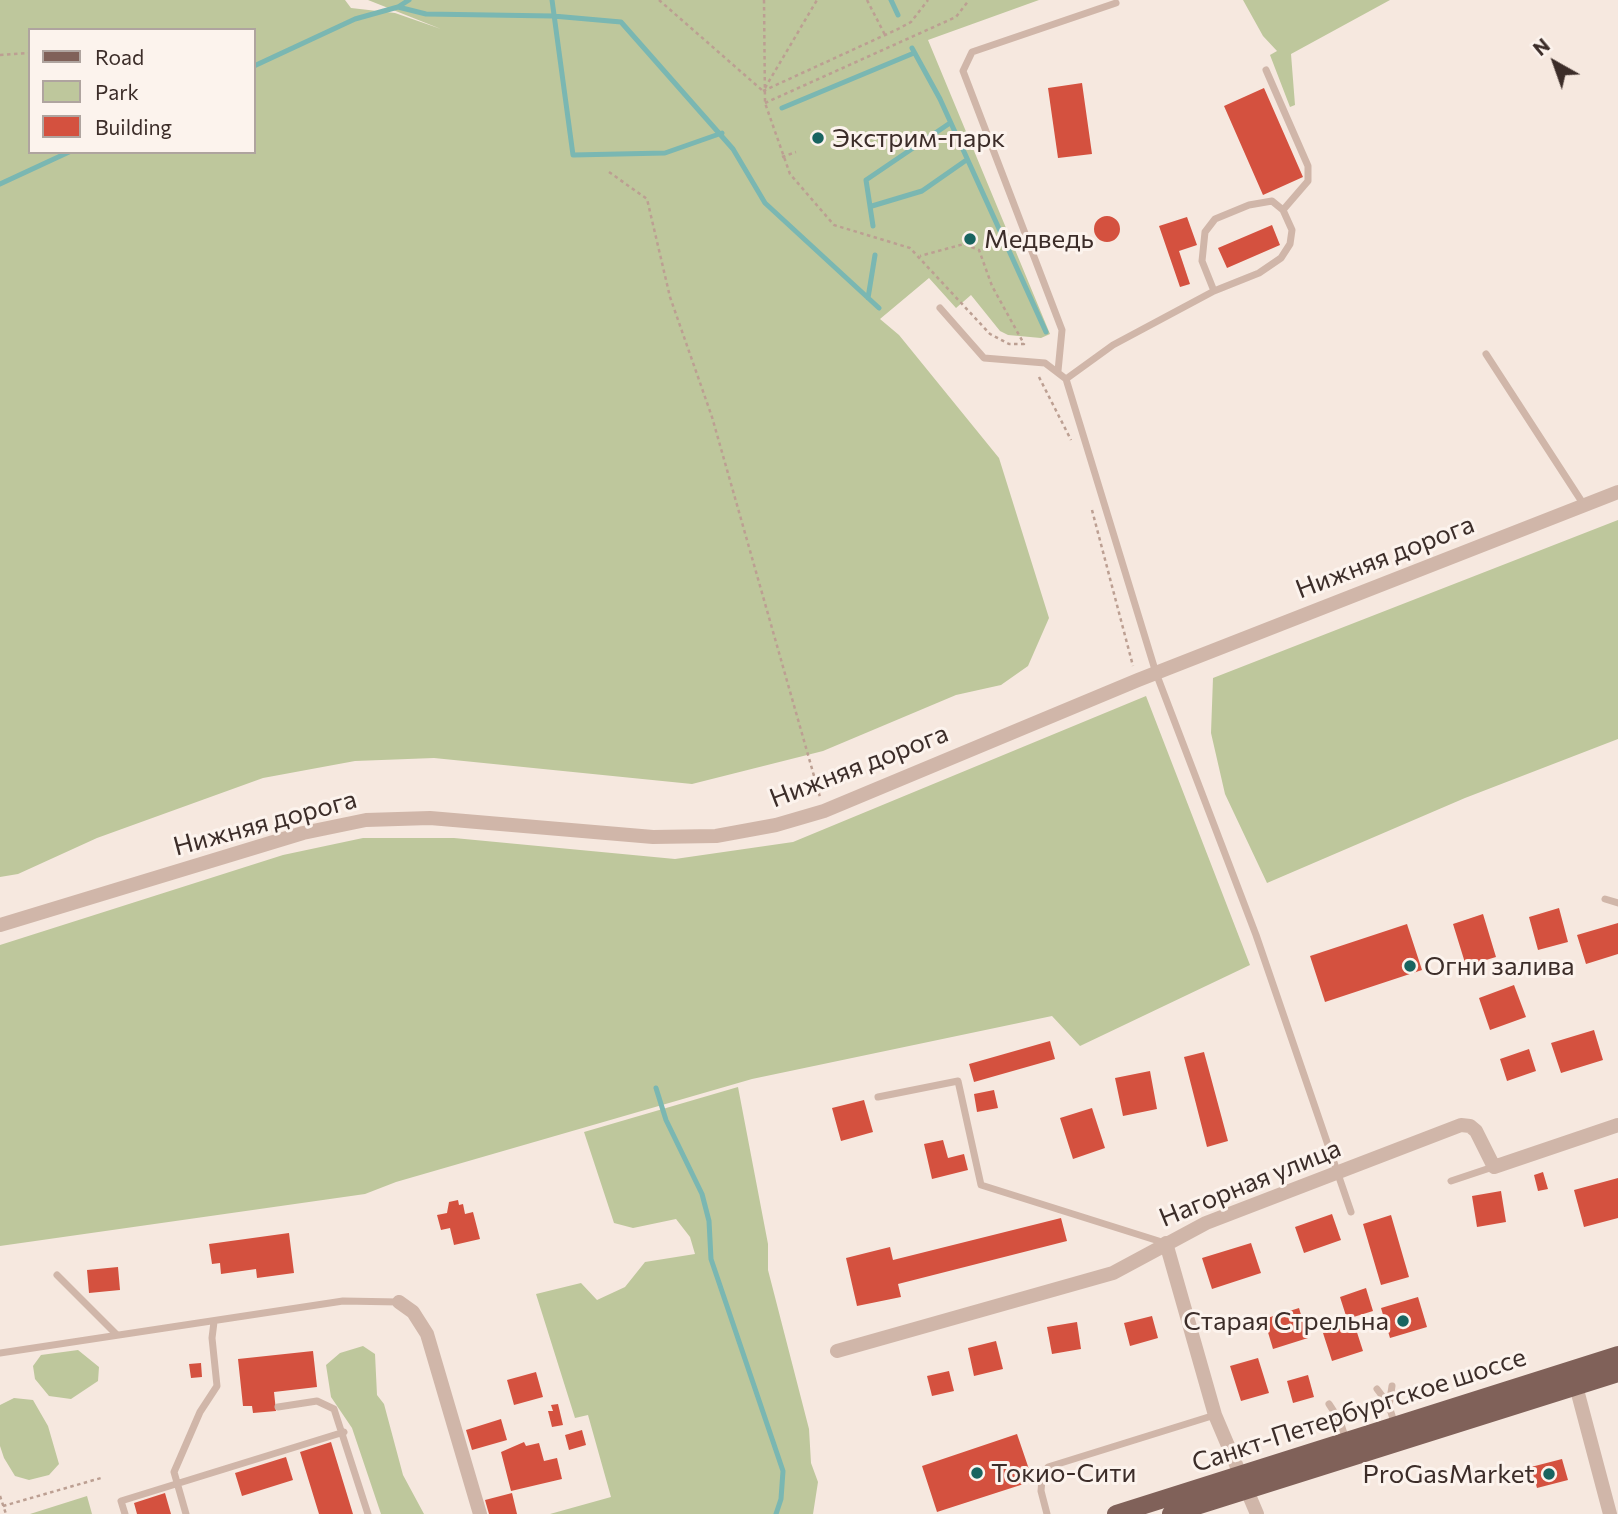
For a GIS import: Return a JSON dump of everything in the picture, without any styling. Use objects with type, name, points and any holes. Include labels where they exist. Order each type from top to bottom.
[{"type":"main road","name":"Санкт-Петербургское шоссе","points":[[1171,1514],[1346,1441],[1618,1355]]},
{"type":"main road","name":"Санкт-Петербургское шоссе","points":[[1116,1514],[1243,1482],[1618,1373]]},
{"type":"street","name":"Нижняя дорога","points":[[0,926],[303,833],[366,820],[430,818],[653,837],[716,836],[776,825],[824,811],[1156,673],[1618,492]]},
{"type":"street","name":"Нагорная улица","points":[[837,1351],[1113,1273],[1206,1223],[1461,1125],[1470,1126],[1476,1131],[1494,1167]]},
{"type":"street","points":[[1494,1167],[1618,1125]]},
{"type":"street","points":[[1166,1243],[1215,1415],[1257,1514]]},
{"type":"street","points":[[399,1302],[413,1312],[427,1334],[480,1514]]},
{"type":"street","points":[[1576,1386],[1610,1514]]},
{"type":"lane","points":[[1058,371],[1062,330],[962,71],[972,52],[1116,3]]},
{"type":"lane","points":[[1266,69],[1308,166],[1308,181],[1283,211]]},
{"type":"lane","points":[[1066,379],[1113,345],[1214,291],[1259,274],[1281,258],[1290,244],[1292,230],[1283,211],[1272,201],[1249,205],[1215,219],[1205,232],[1202,261],[1214,291]]},
{"type":"lane","points":[[940,308],[984,358],[1045,363],[1066,379],[1156,673],[1256,936],[1340,1172],[1351,1212]]},
{"type":"lane","points":[[1486,354],[1584,506]]},
{"type":"lane","points":[[1605,899],[1618,903]]},
{"type":"lane","points":[[878,1097],[958,1081],[981,1185],[1166,1243]]},
{"type":"lane","points":[[1451,1181],[1494,1167]]},
{"type":"lane","points":[[57,1275],[117,1335]]},
{"type":"lane","points":[[0,1353],[343,1301],[399,1302]]},
{"type":"lane","points":[[186,1514],[174,1472],[200,1412],[217,1386],[212,1338],[214,1322]]},
{"type":"lane","points":[[1389,1406],[1392,1386]]},
{"type":"lane","points":[[1377,1389],[1389,1406],[1395,1425]]},
{"type":"lane","points":[[278,1407],[317,1401],[327,1404],[338,1414],[368,1514]]},
{"type":"lane","points":[[1329,1404],[1340,1421],[1346,1441]]},
{"type":"lane","points":[[1047,1514],[1041,1491],[1042,1479],[1048,1467],[1215,1415]]},
{"type":"lane","points":[[125,1514],[121,1501],[344,1432]]},
{"type":"path","points":[[659,0],[763,91]]},
{"type":"path","points":[[764,0],[763,91],[789,174],[834,225],[843,230],[910,248],[999,341],[1024,344],[992,286],[984,258],[975,246],[951,246],[920,256]]},
{"type":"path","points":[[763,91],[817,0]]},
{"type":"path","points":[[867,0],[885,35]]},
{"type":"path","points":[[763,91],[911,22],[928,0]]},
{"type":"path","points":[[765,103],[947,22],[956,17],[969,0]]},
{"type":"path","points":[[0,55],[28,53]]},
{"type":"path","points":[[782,157],[796,152]]},
{"type":"path","points":[[610,172],[647,200],[670,297],[712,417],[822,802]]},
{"type":"path","points":[[948,302],[955,295]]},
{"type":"path","points":[[1039,377],[1072,442]]},
{"type":"path","points":[[1091,503],[1135,673]]},
{"type":"path","points":[[3,1506],[100,1478]]},
{"type":"path","points":[[0,1496],[6,1514]]},
{"type":"green space","points":[[0,0],[345,0],[351,8],[395,13],[441,29],[368,0],[1039,0],[928,40],[1050,334],[1041,338],[1008,335],[1000,331],[971,295],[956,308],[929,278],[880,319],[899,335],[999,458],[1049,618],[1028,666],[1001,685],[956,695],[823,751],[692,784],[434,758],[355,761],[263,778],[97,838],[18,874],[0,877]]},
{"type":"green space","points":[[1243,0],[1390,0],[1291,54],[1295,105],[1290,107],[1270,55],[1277,51],[1263,36]]},
{"type":"green space","points":[[1618,520],[1618,739],[1465,798],[1267,883],[1225,794],[1211,733],[1213,678]]},
{"type":"green space","points":[[1146,696],[1250,965],[1080,1046],[1052,1016],[752,1079],[396,1182],[365,1194],[0,1246],[0,945],[283,855],[363,838],[454,838],[675,859],[793,842]]},
{"type":"green space","points":[[738,1087],[768,1244],[768,1270],[809,1429],[811,1463],[818,1482],[813,1514],[550,1514],[611,1497],[588,1415],[575,1418],[536,1294],[581,1283],[597,1300],[625,1287],[645,1262],[695,1254],[690,1237],[676,1219],[633,1228],[614,1223],[584,1132]]},
{"type":"green space","points":[[363,1346],[375,1354],[377,1395],[384,1404],[403,1475],[424,1514],[381,1514],[352,1428],[331,1397],[326,1365],[340,1353]]},
{"type":"green space","points":[[78,1350],[99,1367],[98,1381],[71,1399],[49,1396],[35,1379],[33,1366],[41,1355]]},
{"type":"green space","points":[[14,1398],[33,1400],[48,1426],[59,1464],[49,1475],[29,1480],[15,1476],[4,1458],[0,1446],[0,1405]]},
{"type":"green space","points":[[87,1496],[92,1514],[30,1514]]},
{"type":"building","points":[[1082,83],[1092,154],[1058,158],[1048,88]]},
{"type":"building","points":[[1264,88],[1303,177],[1263,195],[1224,106]]},
{"type":"building","points":[[1107,216],[1116,220],[1120,229],[1116,238],[1107,242],[1098,238],[1094,229],[1098,220]]},
{"type":"building","points":[[1187,217],[1197,245],[1179,251],[1190,284],[1180,287],[1159,226]]},
{"type":"building","points":[[1272,225],[1280,245],[1227,268],[1218,248]]},
{"type":"building","points":[[1559,908],[1568,942],[1538,950],[1529,917]]},
{"type":"building","points":[[1483,914],[1496,957],[1466,966],[1453,924]]},
{"type":"building","points":[[1618,923],[1618,954],[1586,964],[1577,935]]},
{"type":"building","points":[[1407,924],[1422,970],[1325,1002],[1310,956]]},
{"type":"building","points":[[1514,985],[1526,1017],[1490,1030],[1479,998]]},
{"type":"building","points":[[1594,1030],[1603,1060],[1561,1073],[1551,1043]]},
{"type":"building","points":[[1050,1041],[1055,1059],[974,1082],[969,1064]]},
{"type":"building","points":[[1529,1049],[1536,1071],[1507,1081],[1500,1059]]},
{"type":"building","points":[[1204,1052],[1228,1141],[1207,1147],[1184,1057]]},
{"type":"building","points":[[1150,1071],[1157,1109],[1123,1116],[1115,1078]]},
{"type":"building","points":[[994,1090],[998,1108],[977,1112],[974,1094]]},
{"type":"building","points":[[864,1100],[873,1132],[841,1141],[832,1108]]},
{"type":"building","points":[[1092,1108],[1105,1148],[1073,1159],[1060,1118]]},
{"type":"building","points":[[943,1140],[948,1158],[964,1154],[968,1170],[932,1179],[924,1144]]},
{"type":"building","points":[[1543,1172],[1548,1189],[1538,1191],[1534,1175]]},
{"type":"building","points":[[1618,1178],[1618,1218],[1584,1227],[1574,1190]]},
{"type":"building","points":[[1501,1191],[1506,1222],[1477,1227],[1472,1196]]},
{"type":"building","points":[[458,1200],[459,1205],[463,1204],[465,1214],[473,1212],[480,1239],[454,1245],[450,1228],[441,1230],[437,1215],[447,1213],[449,1202]]},
{"type":"building","points":[[1332,1214],[1341,1240],[1304,1253],[1295,1227]]},
{"type":"building","points":[[1391,1215],[1409,1277],[1381,1285],[1363,1224]]},
{"type":"building","points":[[1061,1218],[1067,1241],[898,1284],[901,1297],[857,1306],[846,1258],[890,1247],[893,1260]]},
{"type":"building","points":[[289,1233],[294,1273],[257,1278],[256,1269],[221,1274],[220,1263],[212,1264],[209,1244]]},
{"type":"building","points":[[1251,1243],[1261,1273],[1212,1289],[1202,1258]]},
{"type":"building","points":[[118,1267],[120,1290],[89,1293],[87,1270]]},
{"type":"building","points":[[1366,1288],[1373,1311],[1347,1319],[1340,1297]]},
{"type":"building","points":[[1418,1297],[1427,1327],[1390,1338],[1381,1308]]},
{"type":"building","points":[[1299,1308],[1308,1338],[1273,1349],[1264,1319]]},
{"type":"building","points":[[1152,1316],[1158,1338],[1130,1346],[1124,1323]]},
{"type":"building","points":[[1077,1322],[1081,1349],[1052,1354],[1047,1327]]},
{"type":"building","points":[[1354,1323],[1363,1351],[1332,1361],[1323,1333]]},
{"type":"building","points":[[996,1341],[1003,1369],[974,1376],[968,1348]]},
{"type":"building","points":[[313,1351],[317,1387],[274,1392],[276,1411],[253,1413],[252,1406],[243,1406],[238,1359]]},
{"type":"building","points":[[1258,1358],[1269,1393],[1241,1401],[1230,1366]]},
{"type":"building","points":[[201,1363],[202,1377],[191,1378],[189,1364]]},
{"type":"building","points":[[949,1371],[954,1391],[932,1396],[927,1376]]},
{"type":"building","points":[[536,1372],[543,1397],[514,1405],[507,1380]]},
{"type":"building","points":[[1308,1375],[1314,1397],[1293,1403],[1287,1381]]},
{"type":"building","points":[[558,1404],[563,1425],[552,1427],[548,1411],[553,1411],[551,1405]]},
{"type":"building","points":[[501,1419],[507,1440],[472,1450],[466,1430]]},
{"type":"building","points":[[582,1430],[586,1445],[569,1450],[565,1435]]},
{"type":"building","name":"Токио-Сити","points":[[1017,1434],[1033,1481],[937,1512],[922,1466]]},
{"type":"building","points":[[331,1442],[353,1514],[319,1514],[300,1452]]},
{"type":"building","points":[[524,1442],[526,1446],[539,1443],[544,1461],[557,1458],[562,1479],[511,1491],[501,1452]]},
{"type":"building","points":[[286,1457],[293,1480],[242,1496],[235,1473]]},
{"type":"building","points":[[1562,1459],[1568,1480],[1537,1488],[1531,1467]]},
{"type":"building","points":[[165,1493],[171,1514],[137,1514],[134,1503]]},
{"type":"building","points":[[512,1493],[517,1514],[489,1514],[485,1500]]},
{"type":"waterway","points":[[256,65],[355,19],[398,7],[409,0]]},
{"type":"waterway","points":[[552,0],[573,155],[665,153],[722,133]]},
{"type":"waterway","points":[[891,0],[898,15]]},
{"type":"waterway","points":[[398,7],[426,14],[553,16],[621,22],[733,149],[765,203],[879,308]]},
{"type":"waterway","points":[[912,48],[940,99],[1046,332]]},
{"type":"waterway","points":[[782,108],[914,53]]},
{"type":"waterway","points":[[873,226],[866,180],[950,123]]},
{"type":"waterway","points":[[0,184],[65,154]]},
{"type":"waterway","points":[[872,206],[922,191],[965,161]]},
{"type":"waterway","points":[[868,298],[875,255]]},
{"type":"waterway","points":[[656,1088],[666,1120],[702,1194],[709,1221],[711,1259],[783,1471],[781,1499],[776,1514]]},
{"type":"place","name":"Экстрим-парк","points":[[818,138]]},
{"type":"place","name":"Медведь","points":[[970,239]]},
{"type":"place","name":"Огни залива","points":[[1410,966]]},
{"type":"place","name":"Старая Стрельна","points":[[1403,1321]]},
{"type":"place","name":"Токио-Сити","points":[[977,1473]]},
{"type":"place","name":"ProGasMarket","points":[[1549,1474]]}]
